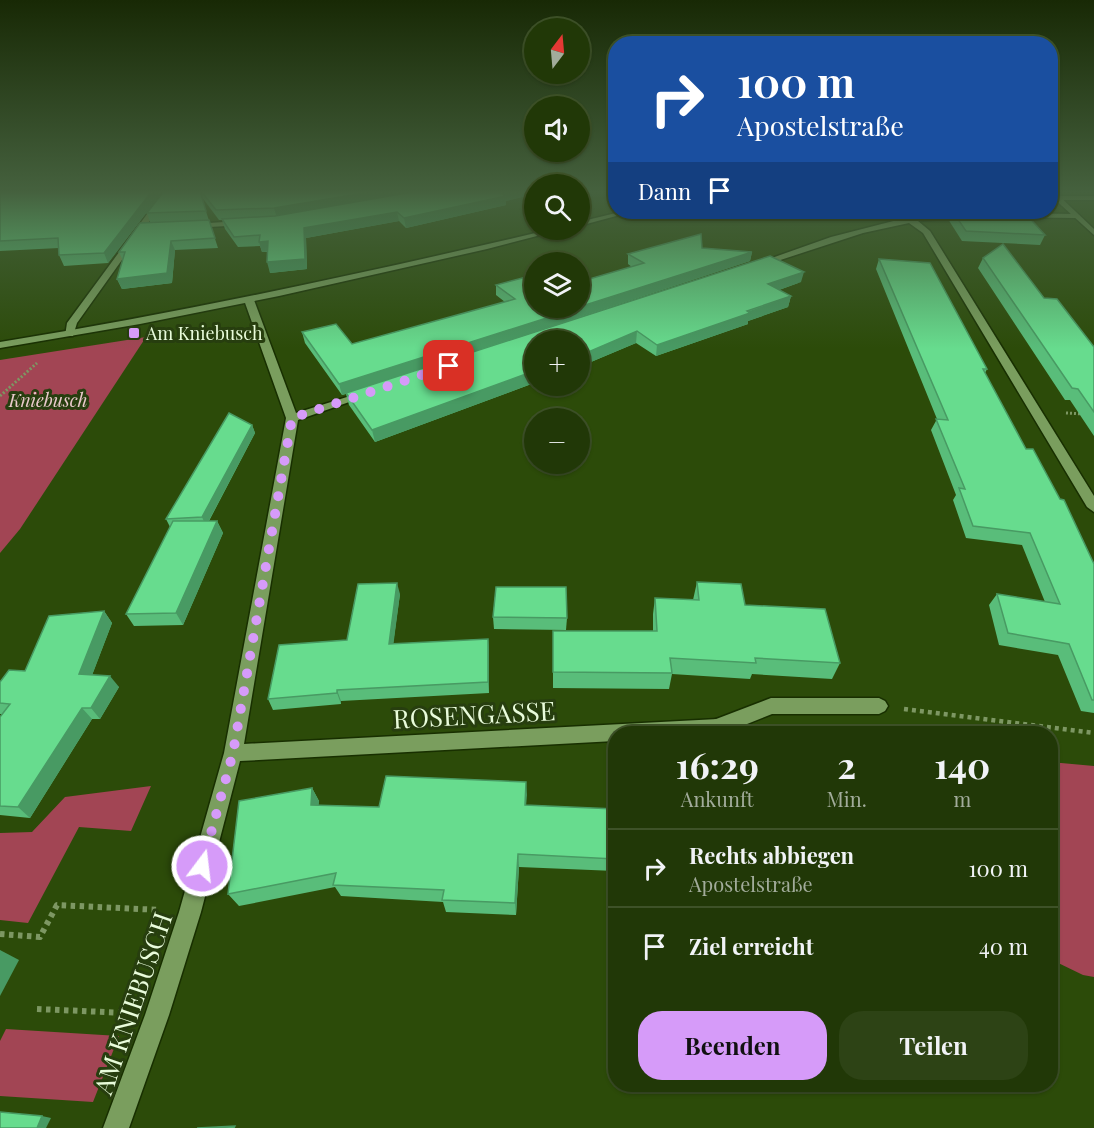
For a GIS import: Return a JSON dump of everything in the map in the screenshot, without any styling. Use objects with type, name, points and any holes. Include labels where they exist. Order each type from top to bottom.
[{"type":"street","points":[[69,334],[72,323],[129,244]]},
{"type":"street","points":[[0,345],[249,300],[407,267],[501,244]]},
{"type":"street","points":[[741,270],[820,244]]},
{"type":"street","points":[[934,244],[1094,507]]},
{"type":"street","points":[[249,300],[292,418],[371,392]]},
{"type":"street","name":"AM KNIEBUSCH","points":[[116,1128],[157,1015],[190,912],[233,753],[292,418]]},
{"type":"street","name":"ROSENGASSE","points":[[721,726],[771,706],[879,706]]},
{"type":"street","name":"ROSENGASSE","points":[[233,753],[608,733]]},
{"type":"path","points":[[0,396],[69,334]]},
{"type":"path","points":[[879,706],[1038,726]]},
{"type":"path","points":[[1058,728],[1094,733]]},
{"type":"path","points":[[0,934],[40,937],[57,905],[190,912]]},
{"type":"path","points":[[37,1009],[157,1015]]},
{"type":"green space","name":"Kniebusch","points":[[146,337],[20,529],[0,553],[0,360]]},
{"type":"green space","points":[[1058,763],[1094,766],[1094,977],[1083,975],[1058,963]]},
{"type":"green space","points":[[151,786],[131,831],[79,827],[28,923],[0,920],[0,833],[32,832],[65,797]]},
{"type":"green space","points":[[6,1029],[119,1036],[93,1102],[0,1096],[0,1041]]},
{"type":"building","points":[[58,244],[111,244],[104,253],[59,255]]},
{"type":"building","points":[[125,244],[171,244],[167,273],[117,279],[125,252],[119,252]]},
{"type":"building","points":[[268,244],[305,244],[305,259],[267,262]]},
{"type":"building","points":[[666,244],[702,244],[702,248],[752,252],[590,304],[590,279],[644,263],[628,254]]},
{"type":"building","points":[[1003,244],[1044,298],[1057,299],[1094,347],[1094,412],[1078,389],[1072,388],[983,258]]},
{"type":"building","points":[[770,256],[804,272],[768,284],[791,296],[747,311],[750,313],[657,345],[637,331],[590,351],[590,330],[541,330],[578,318],[590,318],[590,314]]},
{"type":"building","points":[[879,259],[930,263],[987,369],[983,369],[1026,449],[1033,449],[1060,499],[1064,500],[1094,564],[1094,700],[1092,700],[1069,644],[1008,633],[997,594],[1060,604],[1030,533],[973,526],[959,488],[965,489],[936,419],[948,420]]},
{"type":"building","points":[[524,278],[524,318],[547,318],[339,384],[302,332],[336,324],[352,344],[515,299],[496,285]]},
{"type":"building","points":[[524,335],[524,375],[372,430],[346,393]]},
{"type":"building","points":[[229,413],[252,425],[202,517],[166,519]]},
{"type":"building","points":[[173,521],[217,521],[176,613],[126,614]]},
{"type":"building","points":[[697,582],[741,584],[745,605],[825,609],[840,663],[755,658],[756,663],[670,658],[672,673],[553,672],[553,631],[657,631],[655,598],[699,600]]},
{"type":"building","points":[[397,583],[389,644],[488,639],[488,682],[337,690],[337,693],[268,699],[279,645],[347,640],[358,584]]},
{"type":"building","points":[[496,587],[566,587],[567,618],[493,617]]},
{"type":"building","points":[[104,611],[79,674],[110,676],[91,708],[82,708],[18,807],[0,806],[0,717],[10,704],[0,703],[0,682],[9,670],[25,671],[49,616]]},
{"type":"building","points":[[386,776],[526,782],[525,805],[608,809],[608,859],[518,854],[515,903],[442,900],[444,890],[333,885],[336,873],[228,894],[239,801],[312,788],[311,805],[379,807]]},
{"type":"building","points":[[0,1112],[42,1116],[37,1128],[0,1128]]},
{"type":"building","points":[[235,1126],[234,1128],[197,1128]]},
{"type":"place","name":"Am Kniebusch","points":[[134,333]]},
{"type":"route","points":[[202,866],[233,753],[292,418],[449,366]]}]
